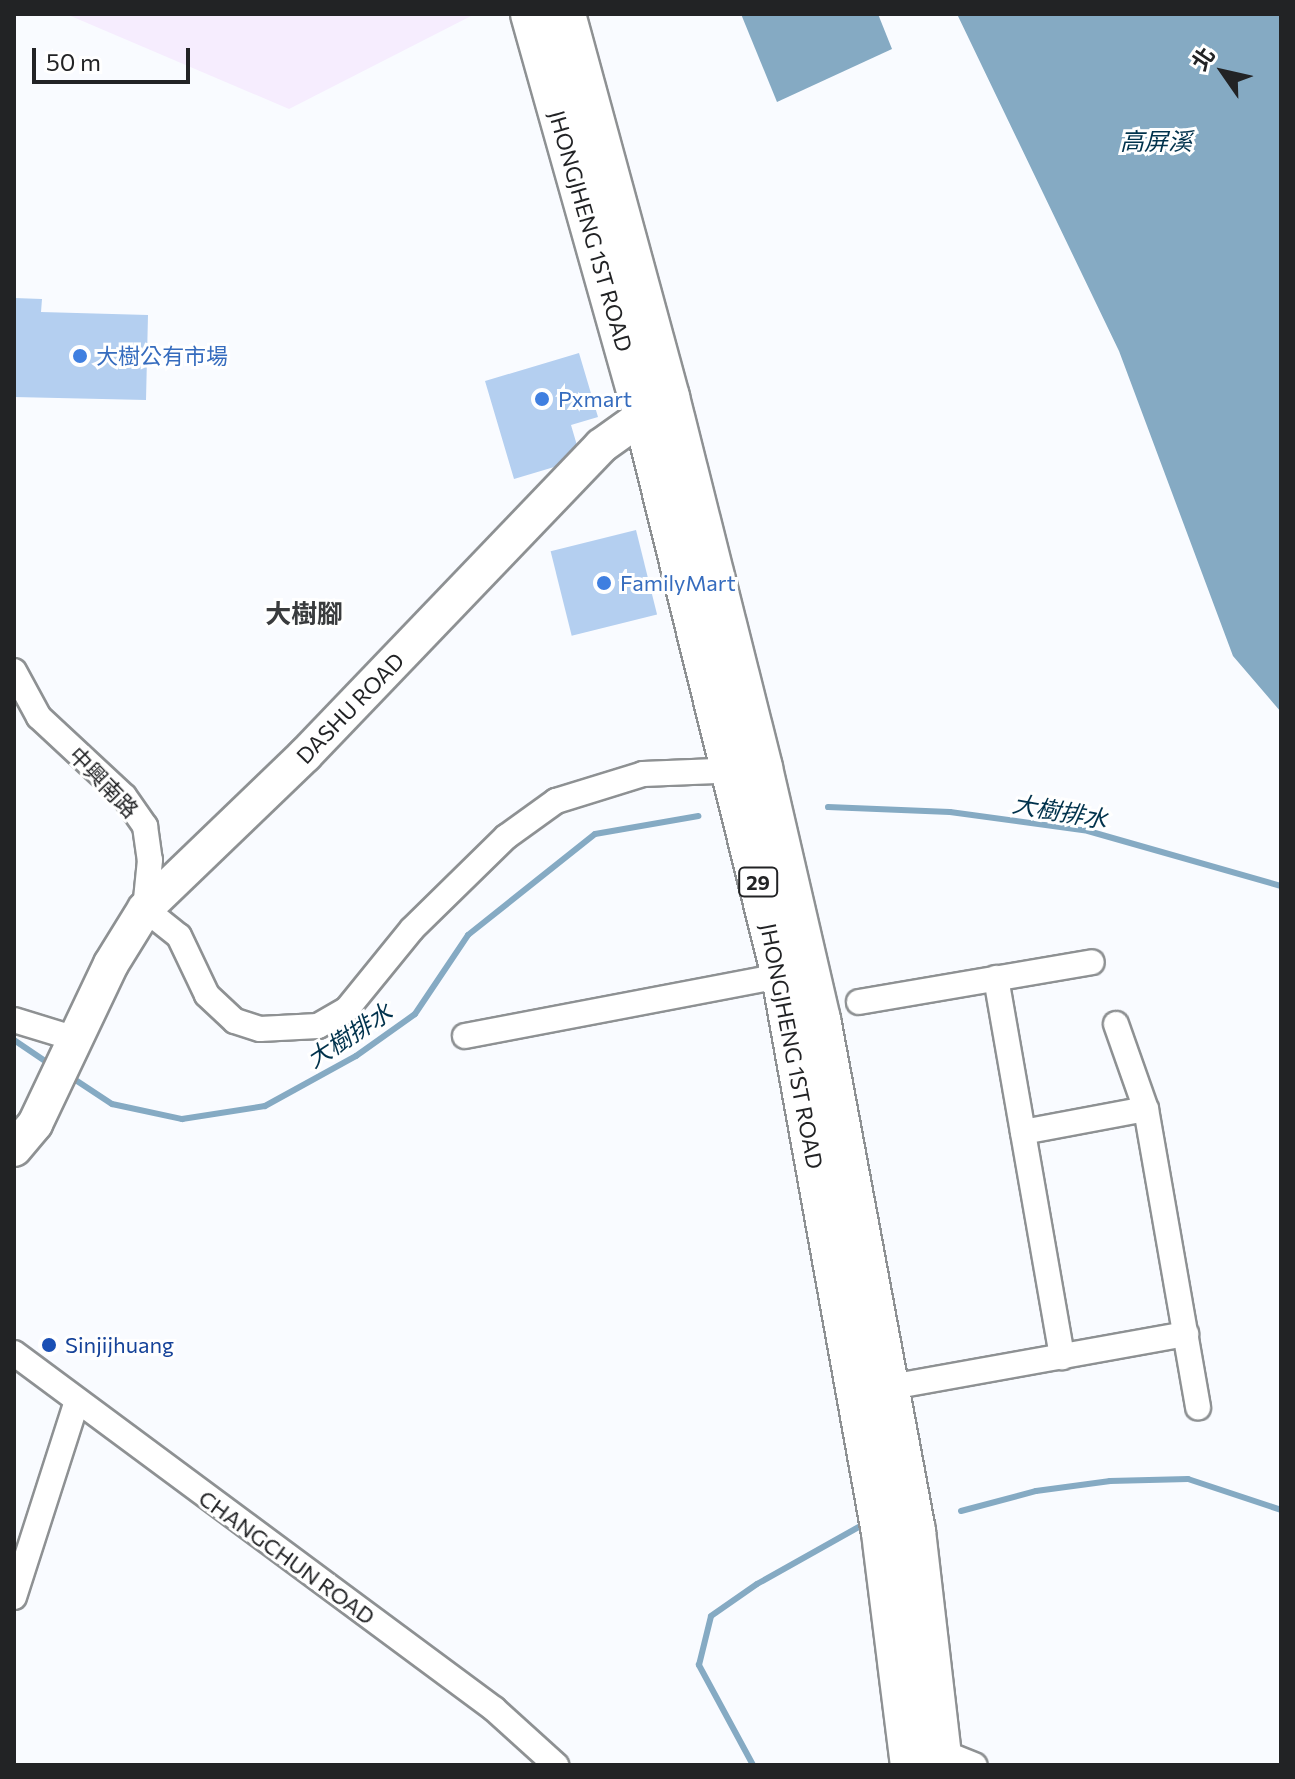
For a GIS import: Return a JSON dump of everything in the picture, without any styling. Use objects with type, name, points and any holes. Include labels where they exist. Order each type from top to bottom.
[{"type":"main road","name":"JHONGJHENG 1ST ROAD","points":[[530,14],[656,406]]},
{"type":"main road","name":"JHONGJHENG 1ST ROAD","points":[[566,14],[656,406],[747,769],[821,1019],[916,1531],[943,1762]]},
{"type":"main road","name":"JHONGJHENG 1ST ROAD","points":[[747,769],[881,1533],[943,1762]]},
{"type":"street","name":"DASHU ROAD","points":[[21,1137],[111,964],[145,909],[305,755],[601,446],[656,406]]},
{"type":"street","name":"中興南路","points":[[14,671],[39,717],[124,796],[145,826],[150,860],[145,909]]},
{"type":"street","points":[[145,909],[179,936],[207,995],[235,1021],[260,1029],[318,1026],[347,1009],[412,929],[506,837],[556,801],[643,774],[747,769]]},
{"type":"street","points":[[859,1002],[1092,962]]},
{"type":"street","points":[[465,1036],[781,976]]},
{"type":"street","points":[[996,978],[1062,1357]]},
{"type":"street","points":[[14,1020],[70,1044]]},
{"type":"street","points":[[1116,1024],[1146,1109],[1198,1408]]},
{"type":"street","points":[[1023,1132],[1146,1109]]},
{"type":"street","points":[[891,1387],[1186,1334]]},
{"type":"street","name":"CHANGCHUN ROAD","points":[[14,1353],[494,1709],[556,1765]]},
{"type":"street","points":[[14,1597],[77,1401]]},
{"type":"shaded area","points":[[66,14],[475,14],[289,109]]},
{"type":"water","points":[[741,14],[878,14],[892,49],[777,102]]},
{"type":"water","name":"高屏溪","points":[[957,14],[1281,14],[1281,712],[1233,656],[1119,351]]},
{"type":"building","name":"大樹公有市場","points":[[14,298],[42,299],[41,312],[148,315],[146,400],[14,397]]},
{"type":"building","name":"Pxmart","points":[[579,353],[598,417],[571,425],[581,459],[514,479],[485,381]]},
{"type":"building","name":"FamilyMart","points":[[636,530],[657,614],[572,636],[551,551]]},
{"type":"waterway","name":"大樹排水","points":[[828,807],[950,812],[1088,831],[1281,886]]},
{"type":"waterway","name":"大樹排水","points":[[71,1077],[112,1104],[182,1119],[265,1106],[356,1056],[415,1014],[468,935],[595,834],[698,816]]},
{"type":"waterway","name":"大樹排水","points":[[14,1040],[51,1065]]},
{"type":"waterway","points":[[961,1511],[1036,1491],[1110,1481],[1188,1479],[1281,1510]]},
{"type":"waterway","points":[[753,1765],[699,1665],[711,1616],[757,1584],[862,1525]]},
{"type":"place","name":"大樹公有市場","points":[[80,356]]},
{"type":"place","name":"Pxmart","points":[[542,399]]},
{"type":"place","name":"FamilyMart","points":[[604,583]]},
{"type":"place","name":"Sinjijhuang","points":[[49,1345]]},
{"type":"district","name":"大樹腳","points":[[304,613]]}]
